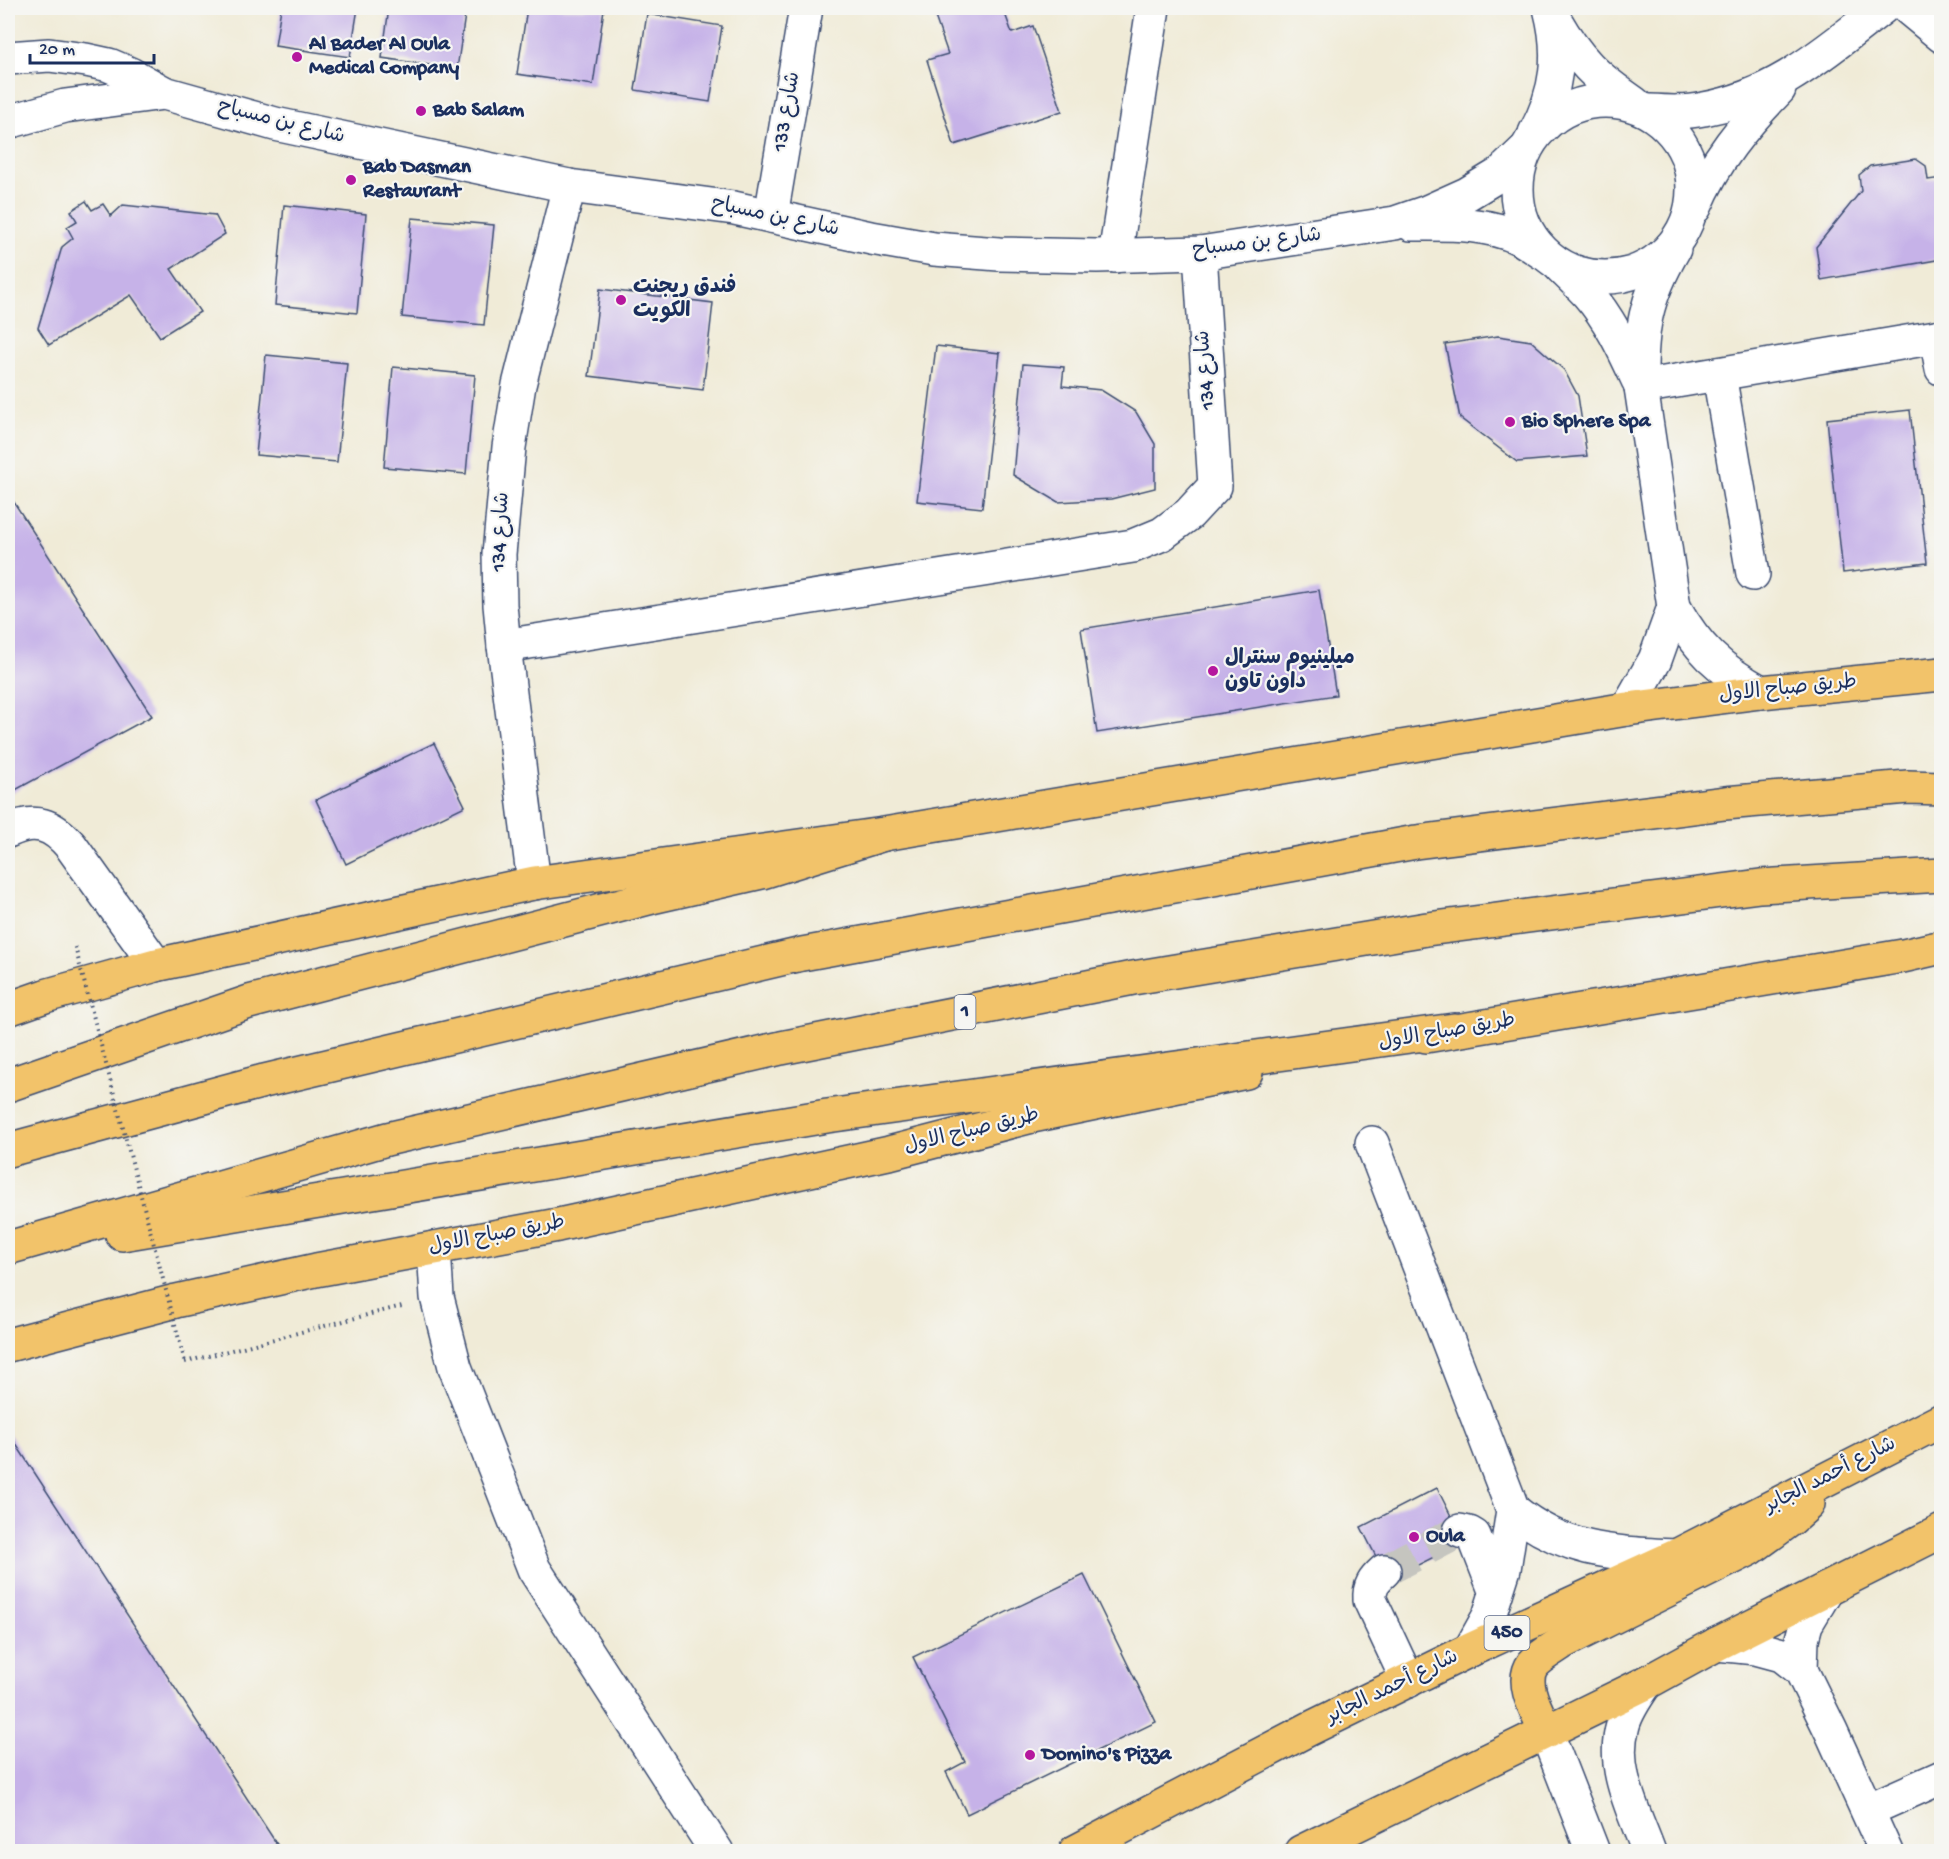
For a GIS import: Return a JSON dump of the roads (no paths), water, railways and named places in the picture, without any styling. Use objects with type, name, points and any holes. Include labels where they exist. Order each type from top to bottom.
[{"type":"main road","name":"طريق صباح الاول","points":[[8,1009],[45,996],[156,965],[534,883],[884,834],[1628,709],[1761,692],[1941,674]]},
{"type":"main road","points":[[8,1150],[264,1081],[802,954],[1416,842],[1725,802],[1908,787],[1941,788]]},
{"type":"main road","points":[[8,1085],[249,1002],[568,921],[652,897],[762,872],[884,834]]},
{"type":"main road","name":"1","points":[[8,1248],[387,1139],[781,1048],[1121,981],[1427,929],[1760,886],[1941,875]]},
{"type":"main road","name":"طريق صباح الاول","points":[[8,1345],[176,1301],[316,1270],[558,1225],[877,1155],[1032,1116],[1454,1030],[1903,956],[1941,947]]},
{"type":"main road","points":[[8,1253],[827,1116],[1454,1030]]},
{"type":"main road","name":"شارع أحمد الجابر","points":[[1075,1851],[1309,1729],[1470,1650],[1676,1556],[1941,1420]]},
{"type":"main road","points":[[1546,1731],[1535,1708],[1528,1682],[1531,1666],[1543,1654],[1750,1549],[1790,1520],[1847,1468]]},
{"type":"main road","points":[[1301,1851],[1646,1683],[1717,1644],[1941,1532]]},
{"type":"street","name":"شارع 133","points":[[771,216],[806,8]]},
{"type":"street","points":[[1115,256],[1154,8]]},
{"type":"street","points":[[1908,8],[1941,36]]},
{"type":"street","points":[[1550,10],[1571,47],[1591,71],[1676,134],[1692,165],[1686,227],[1658,262],[1626,276],[1592,277],[1553,260]]},
{"type":"street","points":[[1550,10],[1556,50],[1555,81],[1546,113],[1528,145],[1516,179],[1517,207],[1528,233],[1602,311],[1641,387]]},
{"type":"street","points":[[1761,692],[1719,666],[1701,649],[1686,629],[1674,607],[1641,387],[1642,332],[1646,312],[1660,272],[1686,227],[1703,186],[1727,147],[1793,75],[1870,11]]},
{"type":"street","name":"شارع بن مسباح","points":[[8,58],[49,55],[86,60],[109,65],[164,93],[275,124],[569,186],[702,203],[934,249],[999,254],[1115,256],[1200,253],[1395,223],[1463,225],[1484,228],[1519,238],[1553,260]]},
{"type":"street","points":[[1528,145],[1552,117],[1579,104],[1608,100],[1643,109],[1680,112],[1712,107],[1751,96],[1793,75]]},
{"type":"street","name":"شارع بن مسباح","points":[[8,122],[65,106],[164,93]]},
{"type":"street","name":"شارع بن مسباح","points":[[1395,223],[1467,194],[1500,174],[1528,145]]},
{"type":"street","name":"شارع 134","points":[[534,883],[504,646],[499,555],[509,447],[519,385],[569,186]]},
{"type":"street","name":"شارع 134","points":[[504,646],[1133,546],[1162,534],[1189,514],[1215,486],[1200,253]]},
{"type":"street","points":[[1641,387],[1719,374],[1940,348]]},
{"type":"street","points":[[1719,374],[1753,574]]},
{"type":"street","points":[[1628,709],[1655,660],[1674,607]]},
{"type":"street","points":[[8,831],[28,824],[47,825],[60,833],[156,965]]},
{"type":"street","points":[[1372,1143],[1513,1510],[1533,1527],[1565,1542],[1617,1553],[1676,1556]]},
{"type":"street","points":[[434,1248],[437,1296],[455,1367],[534,1569],[717,1851]]},
{"type":"street","points":[[1470,1650],[1489,1616],[1503,1569],[1513,1510]]},
{"type":"street","points":[[1460,1532],[1474,1536],[1496,1593]]},
{"type":"street","points":[[1384,1571],[1372,1582],[1369,1592],[1370,1599],[1408,1681]]},
{"type":"street","points":[[1801,1670],[1802,1639],[1806,1624],[1827,1588]]},
{"type":"street","points":[[1717,1644],[1756,1648],[1782,1655],[1801,1670],[1832,1731],[1886,1851]]},
{"type":"street","points":[[1646,1683],[1623,1725],[1619,1761],[1621,1775],[1649,1851]]},
{"type":"street","points":[[1546,1731],[1593,1851]]},
{"type":"street","points":[[1868,1810],[1941,1777]]},
{"type":"tunnel","points":[[1384,1571],[1460,1531]]},
{"type":"place","name":"Al Bader Al Oula Medical Company","points":[[297,57]]},
{"type":"place","name":"Bab Salam","points":[[421,111]]},
{"type":"place","name":"Bab Dasman Restaurant","points":[[351,180]]},
{"type":"place","name":"فندق ريجنت الكويت","points":[[621,300]]},
{"type":"place","name":"Bio Sphere Spa","points":[[1510,422]]},
{"type":"place","name":"ميلينيوم سنترال داون تاون","points":[[1213,671]]},
{"type":"place","name":"Oula","points":[[1414,1537]]},
{"type":"place","name":"Domino's Pizza","points":[[1030,1755]]}]
